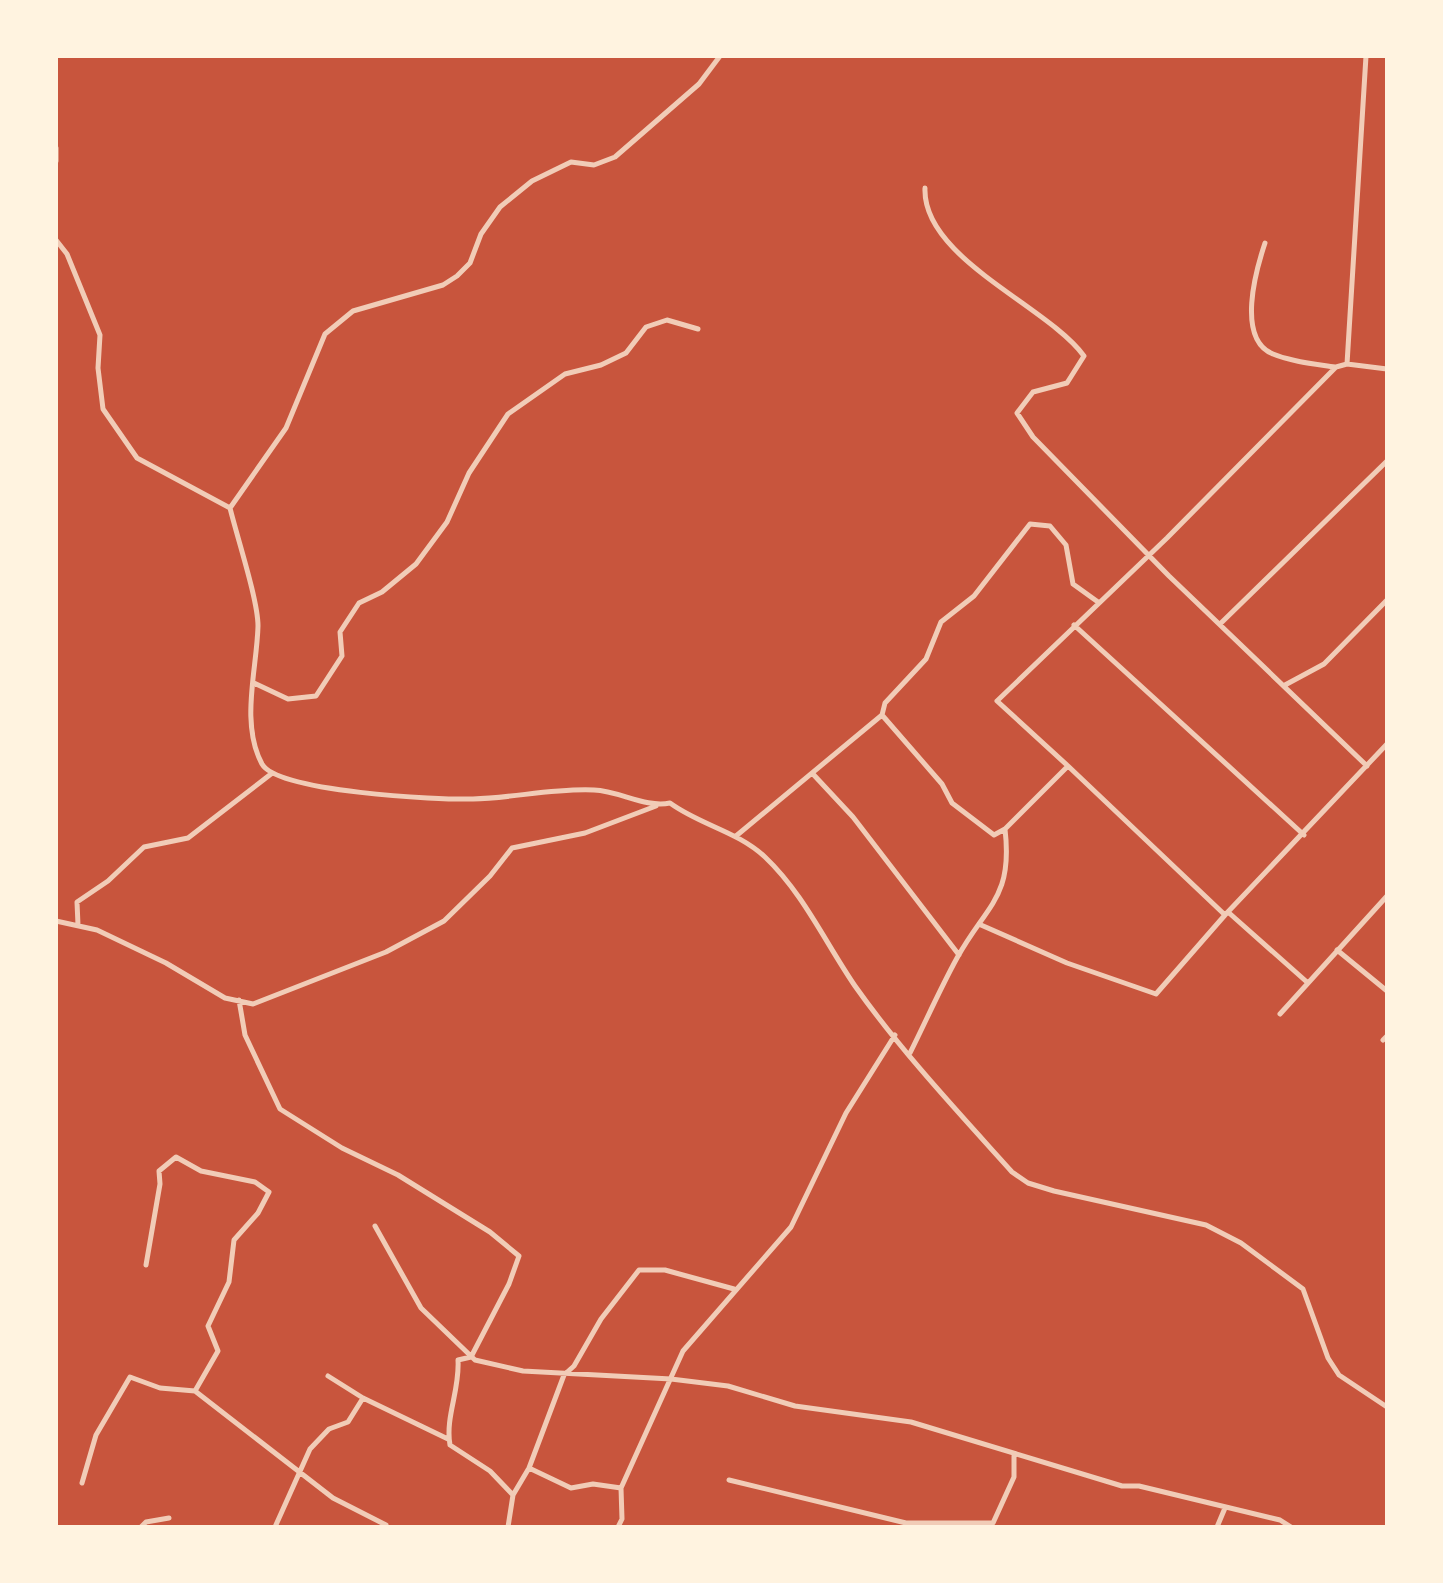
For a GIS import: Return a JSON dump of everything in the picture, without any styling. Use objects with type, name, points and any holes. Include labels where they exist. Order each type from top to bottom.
[{"type":"street","points":[[230,508],[286,428],[325,334],[353,311],[443,285],[457,276],[470,263],[481,234],[500,207],[532,181],[571,162],[594,165],[615,157],[699,84],[720,56]]},
{"type":"street","points":[[1347,364],[1366,56]]},
{"type":"street","points":[[56,148],[56,161]]},
{"type":"street","points":[[925,188],[925,204],[955,250],[1084,356],[1067,383],[1033,392],[1017,413],[1033,437],[1367,766]]},
{"type":"street","points":[[56,240],[67,254],[100,335],[98,368],[103,409],[137,458],[230,508],[258,624],[254,683],[256,747],[264,767],[271,774],[302,783],[406,797],[475,799],[542,790],[596,790],[633,796],[656,806]]},
{"type":"street","points":[[1265,243],[1255,274],[1250,308],[1261,343],[1270,353],[1336,367],[1347,364],[1387,369]]},
{"type":"street","points":[[254,683],[288,699],[316,696],[342,656],[340,632],[359,603],[382,592],[416,564],[447,522],[469,473],[508,414],[565,374],[601,365],[626,353],[646,327],[667,320],[698,329]]},
{"type":"street","points":[[1308,983],[1226,914],[997,701],[1150,554],[1336,367]]},
{"type":"street","points":[[1220,624],[1387,461]]},
{"type":"street","points":[[736,836],[882,715],[885,703],[926,659],[941,622],[974,596],[1030,524],[1050,526],[1066,545],[1073,584],[1098,602]]},
{"type":"street","points":[[1284,685],[1324,664],[1387,600]]},
{"type":"street","points":[[1073,625],[1304,835]]},
{"type":"street","points":[[882,715],[942,784],[952,803],[994,835],[1005,829],[1068,766]]},
{"type":"street","points":[[981,925],[1067,963],[1156,994],[1226,914],[1387,744]]},
{"type":"street","points":[[812,773],[853,817],[959,955]]},
{"type":"street","points":[[78,925],[77,902],[108,881],[144,847],[188,838],[271,774]]},
{"type":"street","points":[[56,921],[118,939],[225,998],[253,1004],[386,952],[444,921],[490,876],[512,848],[585,833],[670,803],[684,814],[736,836],[763,855],[793,886],[856,987],[1020,1179],[1054,1191],[1206,1225],[1241,1243],[1298,1284],[1307,1295],[1328,1358],[1339,1375],[1387,1407]]},
{"type":"street","points":[[910,1053],[959,955],[1001,892],[1009,860],[1005,829]]},
{"type":"street","points":[[1280,1014],[1387,896]]},
{"type":"street","points":[[1337,950],[1387,991]]},
{"type":"street","points":[[239,1000],[245,1035],[280,1109],[342,1148],[398,1175],[490,1232],[519,1256],[509,1284],[471,1357]]},
{"type":"street","points":[[618,1527],[622,1519],[621,1488],[683,1351],[734,1289],[758,1269],[791,1227],[846,1113],[895,1035]]},
{"type":"street","points":[[146,1265],[160,1184],[159,1171],[176,1157],[201,1171],[255,1182],[269,1192],[258,1213],[234,1240],[229,1282],[208,1326],[218,1351],[195,1391]]},
{"type":"street","points":[[375,1226],[421,1308],[471,1357]]},
{"type":"street","points":[[508,1527],[513,1495],[529,1468],[564,1375],[574,1366],[601,1319],[639,1270],[665,1270],[734,1289]]},
{"type":"street","points":[[513,1495],[490,1471],[458,1454],[449,1440],[447,1429],[455,1403],[458,1360],[471,1357],[523,1371],[564,1375],[671,1379],[728,1386],[795,1406],[911,1422],[1122,1486],[1139,1486],[1280,1520],[1291,1527]]},
{"type":"street","points":[[328,1376],[363,1398],[449,1440]]},
{"type":"street","points":[[82,1483],[96,1435],[130,1377],[160,1388],[195,1391],[333,1498],[386,1526]]},
{"type":"street","points":[[275,1527],[310,1449],[329,1429],[348,1422],[363,1398]]},
{"type":"street","points":[[729,1480],[906,1523],[973,1526],[993,1523],[1014,1477],[1014,1455]]},
{"type":"street","points":[[529,1468],[571,1488],[593,1484],[621,1488]]},
{"type":"street","points":[[1217,1527],[1225,1508]]},
{"type":"street","points":[[141,1527],[146,1522],[169,1518]]}]
